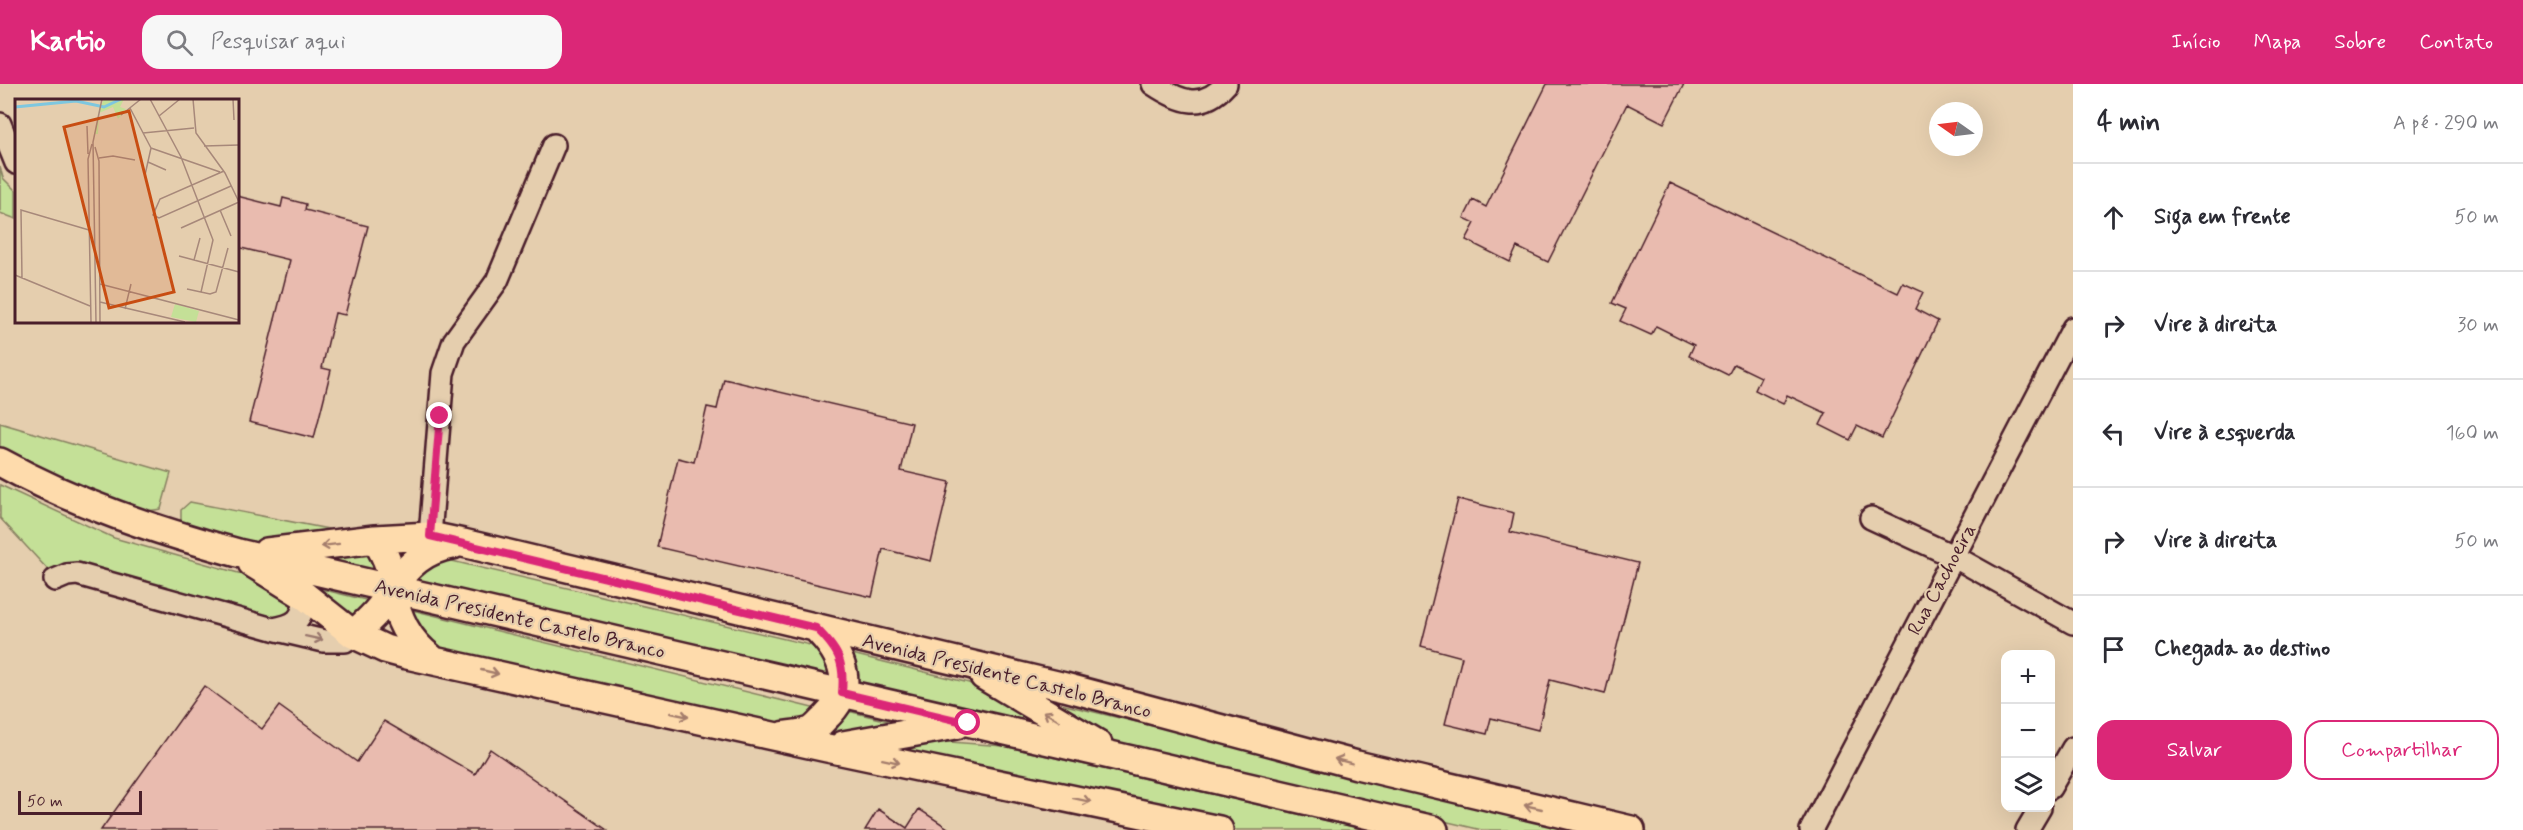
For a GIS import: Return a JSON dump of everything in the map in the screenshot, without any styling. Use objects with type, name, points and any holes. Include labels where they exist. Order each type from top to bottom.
[{"type":"main road","name":"Avenida Presidente Castelo Branco","points":[[0,462],[41,484],[99,510],[167,533],[238,553],[1434,830]]},
{"type":"main road","name":"Avenida Presidente Castelo Branco","points":[[238,553],[299,549],[375,539],[430,536],[961,662],[1357,765],[1630,830]]},
{"type":"main road","points":[[375,539],[391,565],[391,588],[401,624],[418,648],[432,659]]},
{"type":"main road","points":[[353,634],[382,607],[391,588],[407,567],[422,554],[439,547],[463,543]]},
{"type":"main road","name":"Avenida Presidente Castelo Branco","points":[[238,553],[305,596],[353,634],[385,649],[1180,826],[1219,830]]},
{"type":"main road","points":[[778,737],[811,730],[834,710],[842,693],[844,673],[839,656],[816,628]]},
{"type":"main road","points":[[961,662],[1119,757]]},
{"type":"main road","points":[[827,748],[968,723]]},
{"type":"street","points":[[1153,84],[1171,96],[1193,103],[1221,90]]},
{"type":"street","points":[[0,124],[15,161]]},
{"type":"street","points":[[430,536],[443,373],[454,341],[496,281],[554,145]]},
{"type":"street","name":"Rua Cachoeira","points":[[1811,830],[2073,328]]},
{"type":"street","points":[[1871,518],[1953,556],[2073,623]]},
{"type":"street","points":[[55,580],[76,574],[273,629],[332,642],[345,641],[353,634]]},
{"type":"street","points":[[273,629],[289,627],[299,621],[304,611],[305,596]]},
{"type":"street","points":[[2055,779],[2073,748]]},
{"type":"street","points":[[2027,830],[2037,812]]},
{"type":"green space","points":[[0,167],[3,178],[15,190],[15,219],[0,213]]},
{"type":"green space","points":[[0,423],[171,473],[161,509],[141,512],[118,505],[0,449]]},
{"type":"green space","points":[[0,485],[114,538],[256,578],[294,602],[293,614],[271,620],[72,565],[66,564],[51,573],[0,518]]},
{"type":"green space","points":[[190,502],[354,534],[264,545],[185,527],[181,522],[181,510]]},
{"type":"green space","points":[[372,546],[382,576],[298,556]]},
{"type":"green space","points":[[442,561],[452,561],[810,645],[827,658],[835,681],[412,583],[428,567]]},
{"type":"green space","points":[[296,583],[378,603],[356,625]]},
{"type":"green space","points":[[408,609],[829,712],[802,729],[432,648]]},
{"type":"green space","points":[[844,652],[969,683],[1051,732],[855,686]]},
{"type":"green space","points":[[1023,695],[1590,830],[1482,830],[1100,740]]},
{"type":"green space","points":[[848,711],[913,727],[823,740],[836,730]]},
{"type":"green space","points":[[923,740],[1004,746],[1367,830],[1219,830],[867,750]]},
{"type":"building","points":[[1547,84],[1684,84],[1664,123],[1627,104],[1548,262],[1517,247],[1510,262],[1466,240],[1475,223],[1464,218],[1473,200],[1486,207]]},
{"type":"building","points":[[1670,183],[1898,293],[1903,283],[1923,292],[1915,309],[1938,321],[1882,438],[1857,426],[1850,440],[1820,425],[1826,413],[1787,395],[1783,404],[1755,390],[1761,377],[1734,364],[1728,375],[1689,356],[1694,345],[1656,326],[1651,335],[1620,321],[1626,309],[1612,303]]},
{"type":"building","points":[[238,196],[281,207],[283,198],[306,204],[305,210],[368,226],[345,315],[335,313],[322,368],[331,370],[314,438],[249,422],[290,260],[238,247]]},
{"type":"building","points":[[724,379],[912,423],[901,471],[950,482],[931,561],[883,549],[872,597],[657,547],[678,458],[694,462],[707,407],[717,409]]},
{"type":"building","points":[[1458,499],[1514,513],[1510,532],[1638,563],[1605,694],[1550,680],[1538,730],[1491,718],[1487,734],[1445,724],[1462,657],[1421,646]]},
{"type":"building","points":[[204,686],[262,729],[279,706],[357,762],[384,721],[475,774],[490,749],[607,830],[101,830]]},
{"type":"building","points":[[878,809],[907,828],[919,809],[951,830],[865,830]]},
{"type":"route","points":[[440,416],[430,536],[816,628],[839,656],[844,673],[842,693],[968,723]]}]
